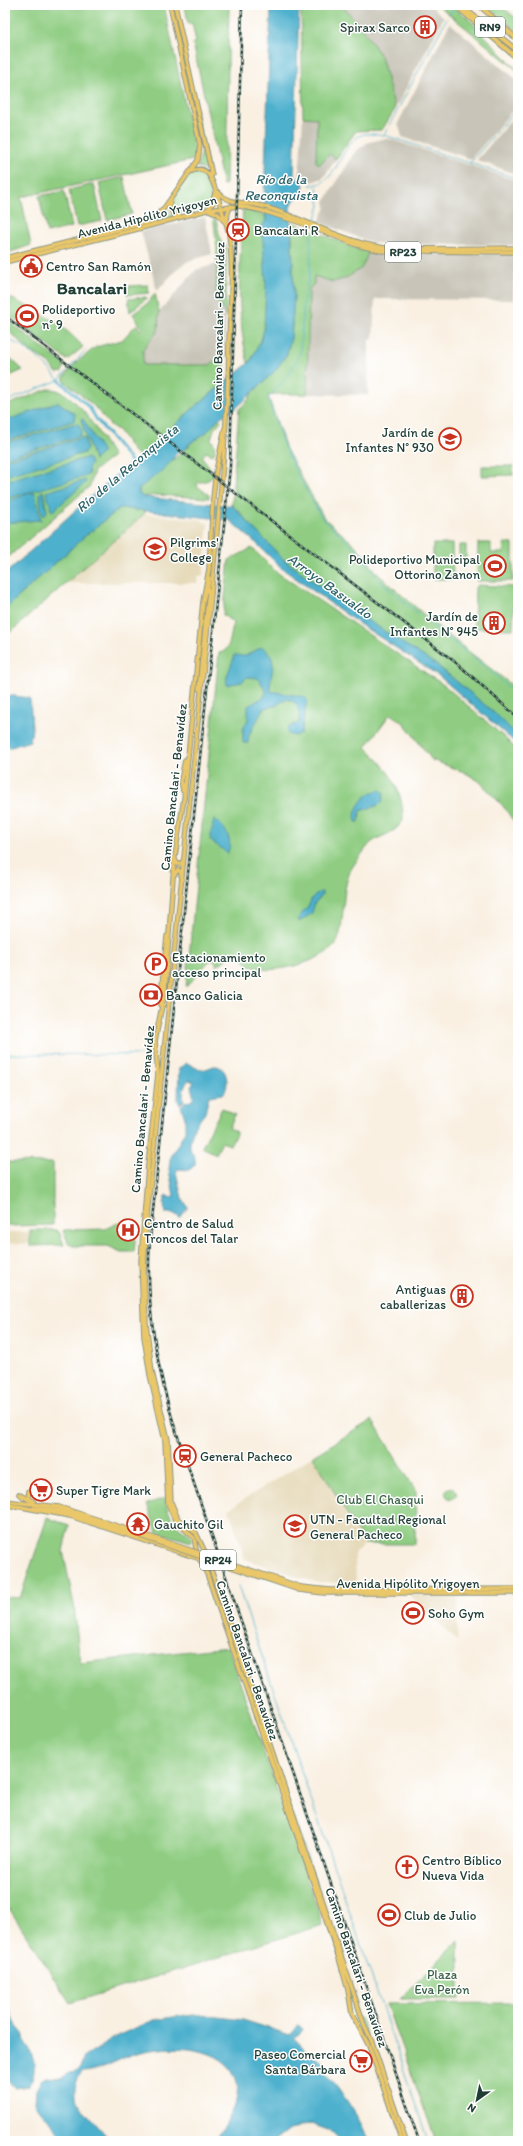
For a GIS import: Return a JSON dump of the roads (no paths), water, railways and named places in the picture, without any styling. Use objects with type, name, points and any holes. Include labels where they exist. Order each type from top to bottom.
[{"type":"highway","points":[[455,5],[518,59]]},
{"type":"highway","name":"RN9","points":[[460,5],[518,51]]},
{"type":"highway","name":"RN9","points":[[478,5],[517,39]]},
{"type":"main road","points":[[170,5],[200,145],[200,157],[170,200],[169,206],[172,212],[176,216],[183,217]]},
{"type":"main road","points":[[175,5],[215,188],[213,203],[208,210],[218,214],[227,225]]},
{"type":"main road","points":[[190,172],[199,169],[204,170],[212,178]]},
{"type":"main road","name":"Avenida Hipólito Yrigoyen","points":[[215,188],[221,196],[230,201],[293,218]]},
{"type":"main road","name":"Camino Bancalari - Benavídez","points":[[215,188],[227,225],[230,244],[229,373],[213,573],[145,1234],[144,1274],[146,1323],[152,1372],[168,1440],[170,1502],[178,1520],[196,1532],[207,1558],[358,2005],[406,2141]]},
{"type":"main road","name":"Avenida Hipólito Yrigoyen","points":[[5,258],[36,249],[143,224],[155,218],[170,200]]},
{"type":"main road","points":[[227,225],[227,214],[232,206]]},
{"type":"main road","name":"Avenida Hipólito Yrigoyen","points":[[5,262],[221,207],[232,206],[263,209]]},
{"type":"main road","name":"RP23","points":[[293,218],[358,242],[376,247],[393,249],[518,248]]},
{"type":"main road","name":"RP23","points":[[293,218],[357,245],[381,251],[518,252]]},
{"type":"main road","name":"Camino Bancalari - Benavídez","points":[[226,418],[216,471],[211,520],[209,569],[203,601],[188,745],[181,780],[183,800],[174,858],[170,921],[164,957],[158,1026],[155,1043],[158,1074],[142,1240],[143,1329],[150,1375],[165,1441],[168,1504],[177,1523],[194,1538],[199,1560],[210,1580],[315,1886],[343,1972],[354,2018],[369,2046],[402,2141]]},
{"type":"main road","points":[[191,717],[200,668],[209,569]]},
{"type":"main road","points":[[205,624],[213,573]]},
{"type":"main road","points":[[199,704],[200,668]]},
{"type":"main road","points":[[174,858],[176,864],[182,863],[187,827]]},
{"type":"main road","points":[[173,879],[176,871],[181,872],[179,904]]},
{"type":"main road","points":[[157,1034],[157,1043],[160,1046],[167,1025]]},
{"type":"main road","points":[[29,1491],[30,1500]]},
{"type":"main road","points":[[19,1494],[40,1504]]},
{"type":"main road","name":"RP24","points":[[5,1501],[40,1504],[66,1509],[300,1589]]},
{"type":"main road","name":"RP24","points":[[5,1505],[58,1510],[300,1589]]},
{"type":"main road","points":[[21,1507],[70,1516],[199,1560],[207,1558]]},
{"type":"main road","name":"Avenida Hipólito Yrigoyen","points":[[300,1589],[518,1589]]},
{"type":"main road","name":"Avenida Hipólito Yrigoyen","points":[[300,1589],[324,1593],[518,1592]]},
{"type":"main road","points":[[350,2006],[355,2004],[358,2005]]},
{"type":"main road","points":[[354,2018],[359,2016],[361,2013]]},
{"type":"water","name":"Río de la Reconquista","points":[[271,5],[299,5],[294,176],[304,184],[303,189],[290,206],[294,297],[291,338],[287,354],[275,371],[235,409],[219,418],[206,433],[190,443],[187,448],[176,453],[174,458],[165,468],[139,489],[139,494],[143,497],[233,506],[283,559],[361,616],[438,666],[497,715],[518,736],[518,745],[439,676],[358,623],[280,567],[256,543],[229,520],[120,508],[85,536],[5,609],[5,574],[125,467],[141,457],[190,411],[250,362],[261,340],[264,329],[266,285],[262,226],[266,220],[264,197]]},
{"type":"water","points":[[58,402],[75,414],[74,421],[5,441],[5,421]]},
{"type":"water","points":[[83,419],[103,452],[94,460],[81,420]]},
{"type":"water","points":[[77,423],[82,430],[80,436],[5,458],[5,443]]},
{"type":"water","points":[[85,438],[87,449],[84,453],[5,476],[5,460]]},
{"type":"water","points":[[86,458],[89,459],[91,464],[88,468],[89,474],[86,476],[5,499],[5,481]]},
{"type":"water","points":[[85,480],[86,482],[53,511],[50,509],[51,505],[47,499],[46,492]]},
{"type":"water","points":[[43,491],[47,512],[43,516],[40,493]]},
{"type":"water","points":[[30,493],[35,493],[41,520],[5,523],[5,502]]},
{"type":"water","points":[[262,647],[268,651],[273,662],[270,691],[305,697],[307,700],[301,734],[295,736],[288,734],[287,731],[289,727],[299,723],[300,715],[296,704],[286,699],[275,706],[264,708],[249,735],[248,743],[243,743],[243,729],[248,719],[248,706],[264,697],[266,691],[258,678],[247,677],[242,682],[227,685],[226,682],[234,655],[245,656]]},
{"type":"water","points":[[5,695],[30,698],[32,728],[30,741],[5,749]]},
{"type":"water","points":[[380,790],[384,793],[382,802],[379,805],[360,811],[359,822],[356,822],[356,812],[361,802],[365,797],[375,791]]},
{"type":"water","points":[[214,819],[225,829],[229,839],[230,844],[227,853],[210,840]]},
{"type":"water","points":[[322,892],[322,895],[315,903],[312,913],[301,921],[298,921],[298,918],[308,907],[312,898]]},
{"type":"water","points":[[187,1063],[200,1070],[213,1066],[223,1069],[227,1087],[223,1094],[209,1096],[205,1113],[194,1127],[190,1142],[190,1149],[195,1158],[195,1165],[189,1170],[178,1169],[176,1172],[182,1198],[188,1207],[180,1218],[173,1213],[165,1213],[164,1202],[167,1198],[164,1198],[166,1195],[169,1197],[174,1196],[169,1170],[170,1159],[185,1131],[185,1118],[181,1106],[186,1101],[189,1102],[194,1098],[191,1087],[194,1082],[189,1080],[184,1089],[184,1101],[180,1105],[178,1100],[179,1068]]},
{"type":"water","points":[[5,1998],[15,2024],[24,2035],[23,2039],[34,2062],[34,2073],[28,2086],[14,2088],[5,2078]]},
{"type":"water","points":[[193,2014],[243,2020],[290,2035],[298,2025],[301,2026],[303,2030],[294,2038],[308,2052],[323,2063],[328,2076],[356,2115],[368,2141],[341,2141],[331,2131],[311,2124],[290,2129],[274,2141],[215,2141],[230,2116],[237,2097],[238,2088],[236,2078],[231,2069],[222,2060],[210,2054],[181,2048],[166,2048],[137,2053],[99,2069],[83,2072],[81,2074],[76,2085],[76,2101],[111,2141],[65,2141],[35,2103],[36,2090],[41,2080],[46,2077],[62,2078],[69,2073],[76,2072],[80,2068],[84,2057],[119,2035],[154,2020]]},
{"type":"waterway","points":[[450,14],[453,8]]},
{"type":"waterway","points":[[384,135],[447,18]]},
{"type":"waterway","points":[[470,163],[518,107]]},
{"type":"waterway","points":[[310,185],[319,184],[326,180],[352,141],[359,136],[368,134],[384,135],[518,179]]},
{"type":"waterway","points":[[315,221],[320,206],[317,187]]},
{"type":"waterway","points":[[311,230],[310,272],[304,299],[300,352],[290,373],[268,398],[284,446],[295,470],[322,518],[362,555],[377,578],[428,622],[494,674],[518,697]]},
{"type":"waterway","points":[[5,335],[8,339],[23,347],[38,358],[47,366],[58,380]]},
{"type":"waterway","points":[[5,402],[59,380],[86,350]]},
{"type":"waterway","points":[[59,380],[89,407],[97,420],[134,465]]},
{"type":"waterway","points":[[5,1054],[154,1055]]},
{"type":"waterway","points":[[238,1586],[428,2141]]},
{"type":"railway","points":[[242,5],[230,467],[150,1240],[149,1289],[158,1361],[176,1431],[419,2141]]},
{"type":"railway","points":[[5,316],[459,665],[518,718]]},
{"type":"place","name":"Spirax Sarco","points":[[425,27]]},
{"type":"place","name":"Bancalari R","points":[[238,230]]},
{"type":"place","name":"Centro San Ramón","points":[[31,266]]},
{"type":"place","name":"Polideportivo n° 9","points":[[27,316]]},
{"type":"place","name":"Jardín de Infantes N° 930","points":[[450,439]]},
{"type":"place","name":"Pilgrims' College","points":[[155,549]]},
{"type":"place","name":"Polideportivo Municipal Ottorino Zanon","points":[[495,566]]},
{"type":"place","name":"Jardín de Infantes N° 945","points":[[494,623]]},
{"type":"place","name":"Estacionamiento acceso principal","points":[[156,964]]},
{"type":"place","name":"Banco Galicia","points":[[151,995]]},
{"type":"place","name":"Centro de Salud Troncos del Talar","points":[[128,1230]]},
{"type":"place","name":"Antiguas caballerizas","points":[[462,1296]]},
{"type":"place","name":"General Pacheco","points":[[185,1456]]},
{"type":"place","name":"Super Tigre Mark","points":[[41,1490]]},
{"type":"place","name":"Gauchito Gil","points":[[138,1524]]},
{"type":"place","name":"UTN - Facultad Regional General Pacheco","points":[[295,1526]]},
{"type":"place","name":"Soho Gym","points":[[413,1613]]},
{"type":"place","name":"Centro Bíblico Nueva Vida","points":[[407,1867]]},
{"type":"place","name":"Club de Julio","points":[[389,1915]]},
{"type":"place","name":"Paseo Comercial Santa Bárbara","points":[[361,2061]]},
{"type":"district","name":"Bancalari","points":[[92,288]]},
{"type":"water label","name":"Arroyo Basualdo","points":[[330,586]]},
{"type":"park label","name":"Club El Chasqui","points":[[380,1499]]},
{"type":"park label","name":"Plaza Eva Perón","points":[[442,1982]]}]
